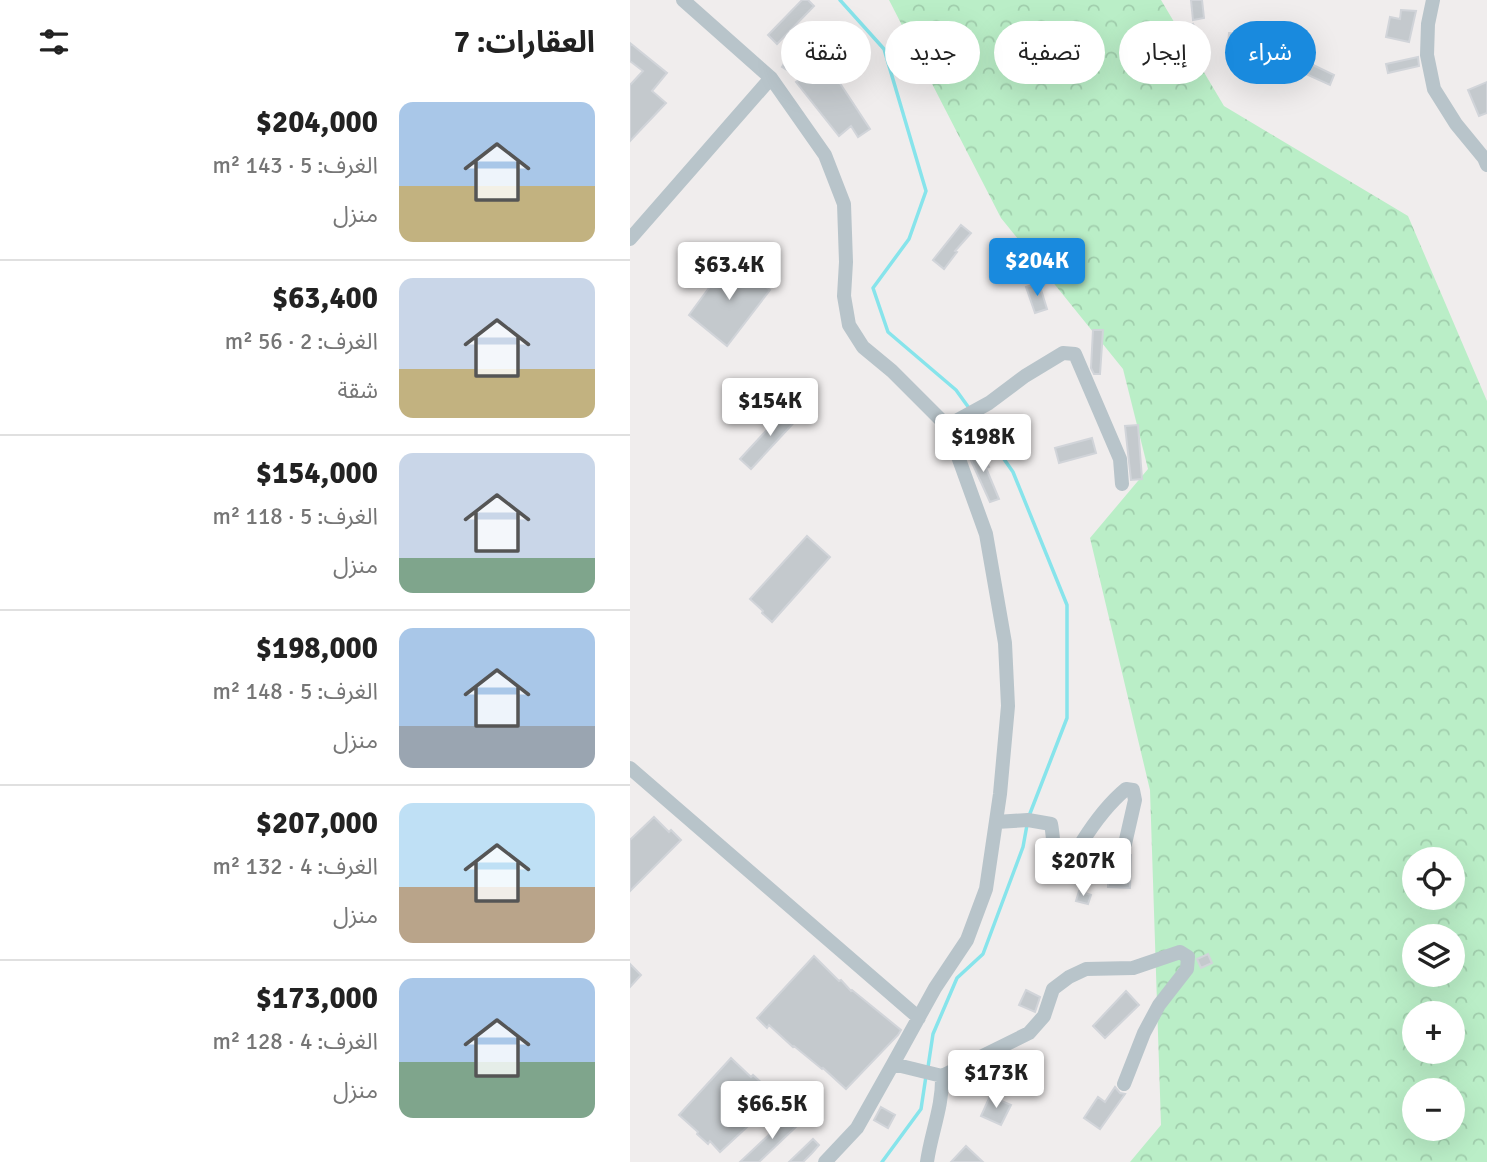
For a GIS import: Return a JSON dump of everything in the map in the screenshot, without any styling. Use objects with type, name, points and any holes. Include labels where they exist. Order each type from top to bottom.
[{"type":"street","points":[[682,0],[771,78],[825,155],[844,204],[844,296],[849,325],[863,347],[892,371],[947,426],[986,534],[1005,643],[1009,706],[986,888],[967,940],[935,988],[857,1128],[825,1162]]},
{"type":"street","points":[[1433,0],[1428,24],[1427,55],[1434,89],[1456,124],[1487,164]]},
{"type":"street","points":[[630,239],[771,78]]},
{"type":"street","points":[[947,426],[989,403],[1063,352],[1075,354],[1121,459],[1122,484]]},
{"type":"street","points":[[630,768],[919,1018]]},
{"type":"street","points":[[996,822],[1028,820],[1051,824],[1056,866],[1060,873],[1066,870],[1082,842],[1118,795],[1126,789],[1133,790],[1135,800],[1125,844]]},
{"type":"street","points":[[893,1064],[942,1076],[1029,1033],[1044,1016],[1054,989],[1069,977],[1086,970],[1133,968],[1180,952],[1188,957],[1186,970],[1159,1005],[1144,1033],[1124,1084]]},
{"type":"street","points":[[927,1162],[931,1136],[940,1112],[942,1076]]},
{"type":"green space","points":[[889,0],[1161,0],[1173,21],[1119,21],[1119,84],[1211,84],[1224,106],[1408,216],[1487,401],[1487,1162],[1130,1162],[1161,1125],[1150,790],[1090,538],[1148,469],[1123,369],[1001,218],[932,84],[980,84],[980,21],[900,21]]},
{"type":"building","points":[[802,0],[808,0],[814,6],[799,21],[782,21]]},
{"type":"building","points":[[1191,0],[1202,0],[1204,18],[1193,20]]},
{"type":"building","points":[[1401,10],[1416,11],[1409,42],[1386,37],[1390,17],[1400,19]]},
{"type":"building","points":[[781,22],[781,40],[777,44],[768,35]]},
{"type":"building","points":[[630,43],[667,73],[652,91],[666,103],[630,141],[630,85],[643,71],[630,61]]},
{"type":"building","points":[[1418,57],[1419,66],[1388,73],[1386,64]]},
{"type":"building","points":[[1316,66],[1334,75],[1330,85],[1316,79]]},
{"type":"building","points":[[1487,82],[1487,113],[1479,116],[1468,90]]},
{"type":"building","points":[[798,84],[840,84],[870,129],[858,137],[851,126],[839,136]]},
{"type":"building","points":[[961,225],[971,233],[944,269],[933,260]]},
{"type":"building","points":[[731,258],[770,290],[727,346],[689,315]]},
{"type":"building","points":[[1039,283],[1047,309],[1035,313],[1026,287]]},
{"type":"building","points":[[1093,330],[1103,330],[1100,374],[1094,374],[1091,368]]},
{"type":"building","points":[[788,407],[799,417],[751,469],[740,459]]},
{"type":"building","points":[[1138,425],[1142,479],[1131,480],[1125,426]]},
{"type":"building","points":[[1092,438],[1096,453],[1059,463],[1055,448]]},
{"type":"building","points":[[980,448],[999,499],[990,502],[968,454]]},
{"type":"building","points":[[807,536],[830,557],[772,622],[750,599]]},
{"type":"building","points":[[654,817],[681,840],[630,891],[630,840]]},
{"type":"building","points":[[1109,854],[1131,855],[1130,888],[1108,887]]},
{"type":"building","points":[[1079,891],[1091,895],[1088,904],[1076,901]]},
{"type":"building","points":[[1208,954],[1212,963],[1201,968],[1197,959]]},
{"type":"building","points":[[814,956],[839,981],[901,1030],[846,1089],[757,1018]]},
{"type":"building","points":[[630,964],[641,975],[630,987]]},
{"type":"building","points":[[1026,990],[1040,997],[1035,1012],[1019,1005]]},
{"type":"building","points":[[1126,991],[1139,1005],[1105,1038],[1093,1026]]},
{"type":"building","points":[[731,1058],[764,1085],[747,1102],[760,1115],[720,1152],[710,1141],[708,1144],[679,1115]]},
{"type":"building","points":[[976,1070],[982,1074],[972,1093],[964,1089]]},
{"type":"building","points":[[1115,1087],[1125,1094],[1100,1129],[1084,1118],[1098,1097],[1105,1102]]},
{"type":"building","points":[[990,1096],[1011,1105],[1001,1125],[981,1116]]},
{"type":"building","points":[[881,1107],[895,1115],[888,1128],[874,1120]]},
{"type":"building","points":[[790,1115],[799,1124],[759,1162],[740,1162]]},
{"type":"building","points":[[813,1139],[819,1145],[803,1162],[789,1162]]},
{"type":"building","points":[[966,1146],[983,1162],[951,1162]]},
{"type":"waterway","points":[[840,0],[884,49],[926,191],[909,239],[873,288],[888,332],[956,390],[969,408]]},
{"type":"waterway","points":[[976,419],[1013,472],[1067,605],[1067,718],[1029,816]]},
{"type":"waterway","points":[[928,1067],[933,1034],[957,978],[983,954],[1023,847],[1027,825]]},
{"type":"waterway","points":[[882,1162],[921,1109],[926,1076]]}]
